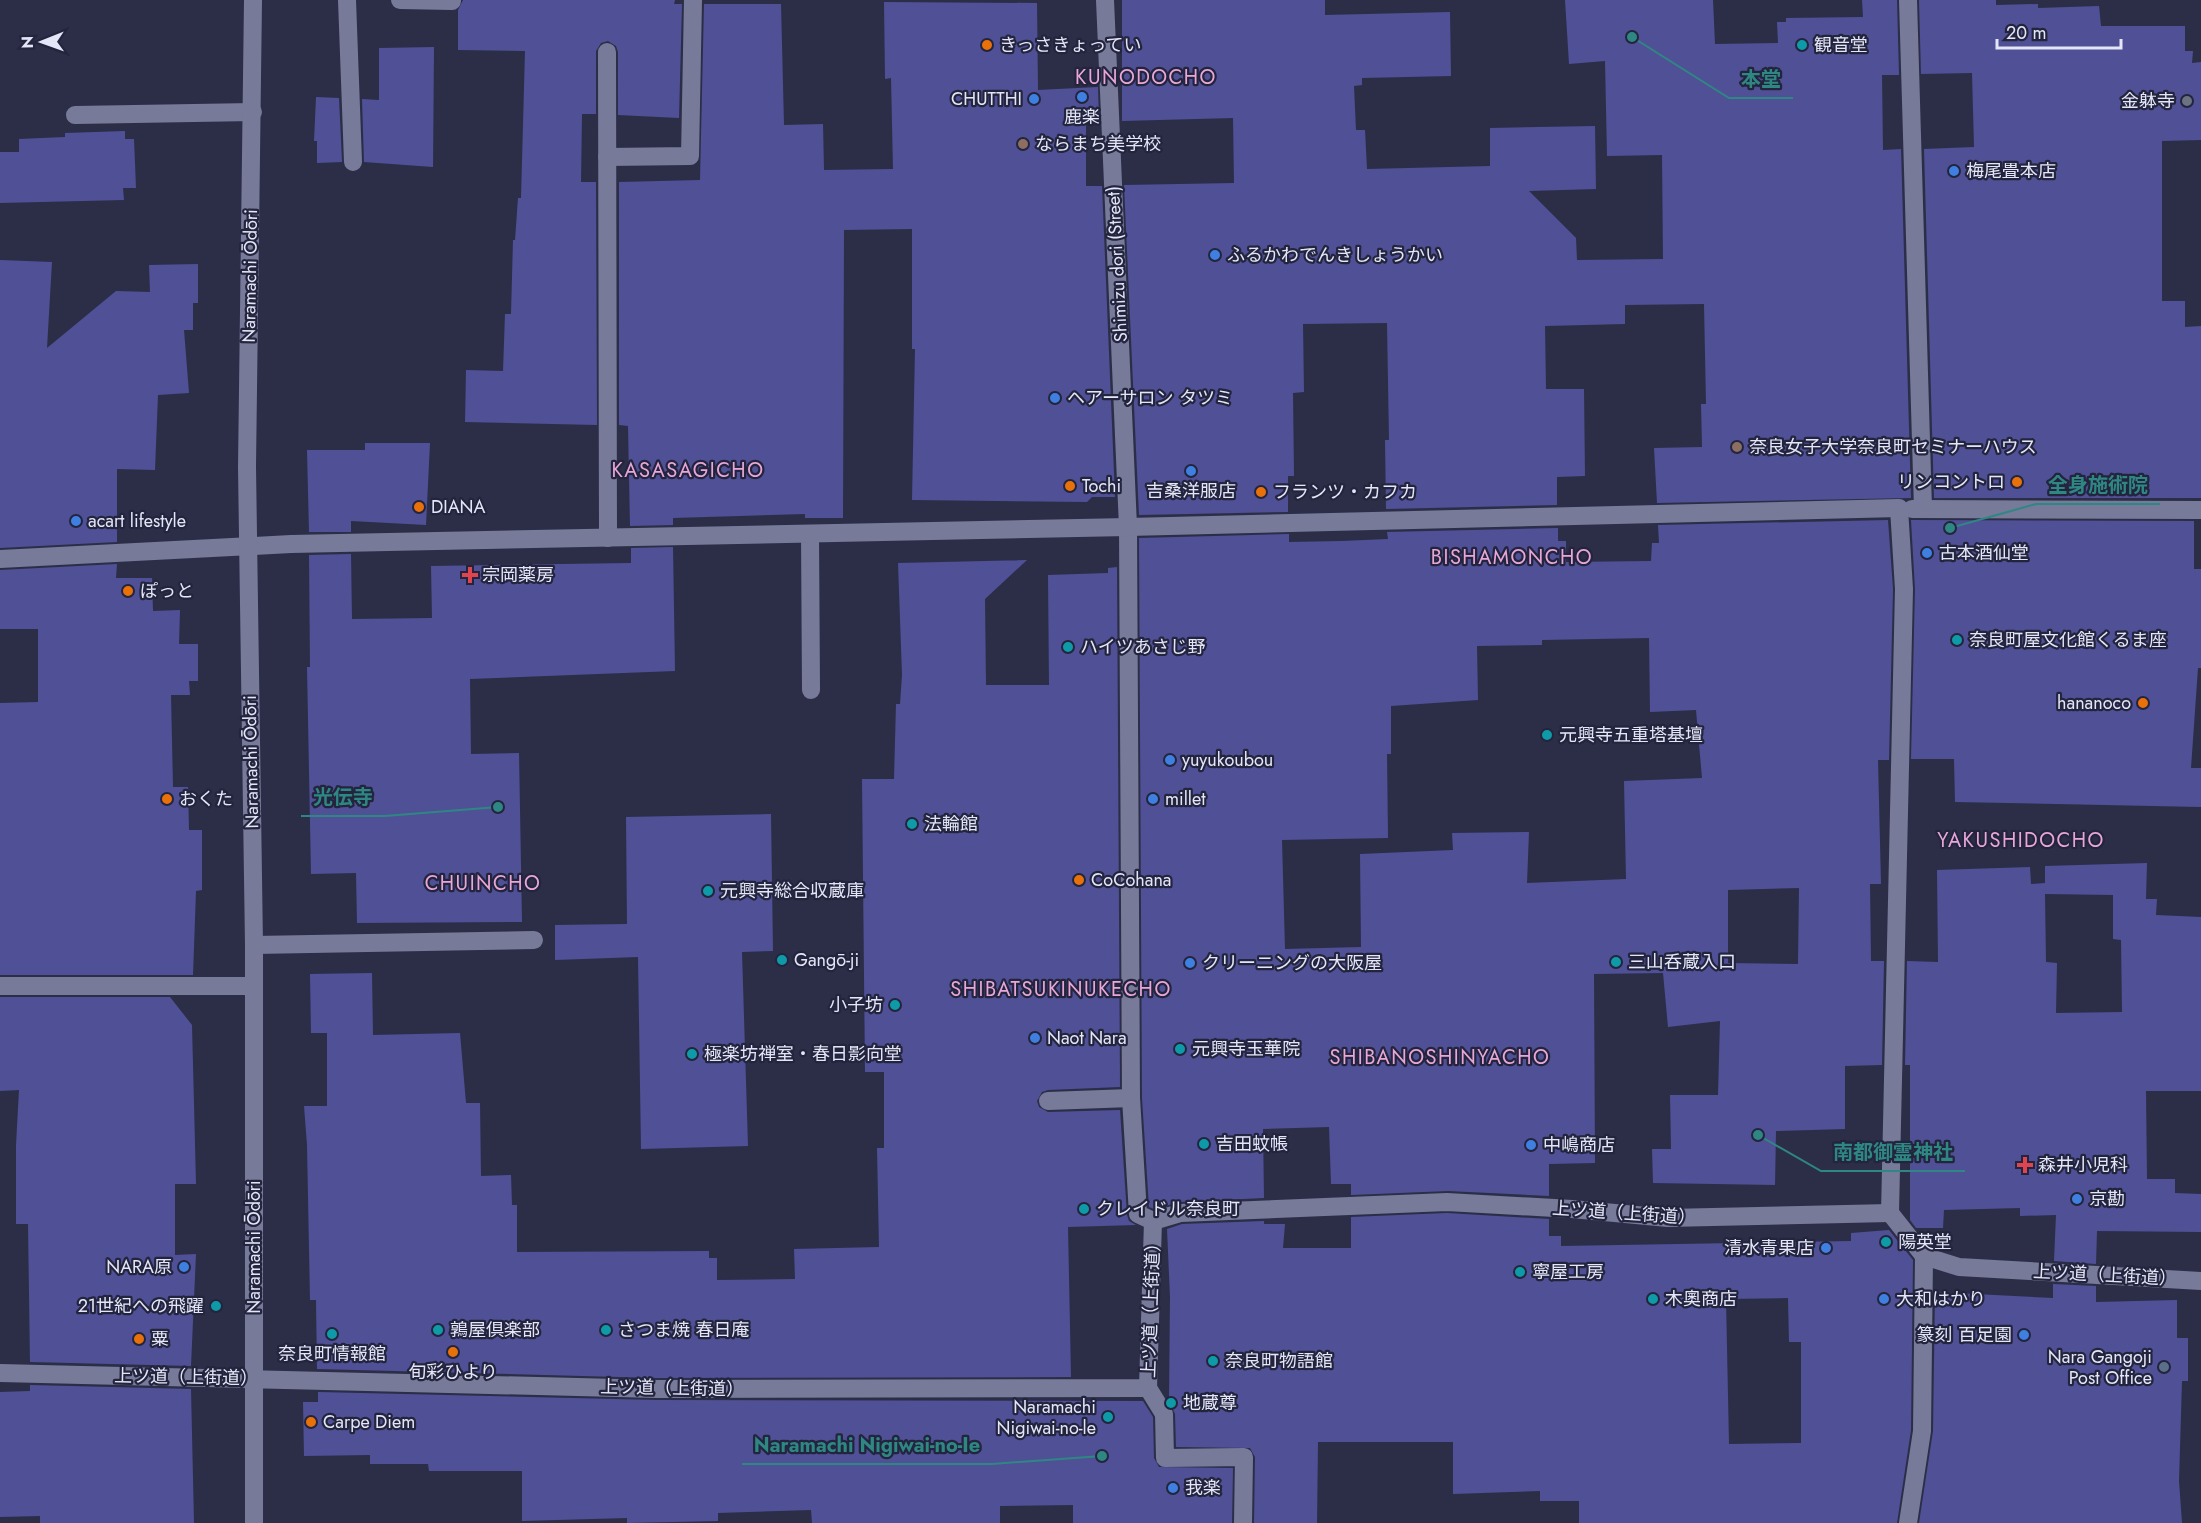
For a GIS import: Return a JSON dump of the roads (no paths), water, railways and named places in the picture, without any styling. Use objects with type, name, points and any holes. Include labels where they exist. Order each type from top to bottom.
[{"type":"street","name":"Naramachi Ōdōri","points":[[253,0],[248,546],[254,945],[252,986],[256,1378],[254,1523]]},
{"type":"street","points":[[347,0],[353,162]]},
{"type":"street","points":[[400,0],[452,1]]},
{"type":"street","points":[[607,157],[690,156],[693,0]]},
{"type":"street","name":"Shimizu dori (Street)","points":[[1105,0],[1128,527],[1131,1098],[1138,1214],[1153,1221]]},
{"type":"street","points":[[1908,0],[1923,509]]},
{"type":"street","points":[[607,52],[608,538]]},
{"type":"street","points":[[75,115],[253,112]]},
{"type":"street","points":[[1899,508],[1904,589],[1890,1213],[1924,1257],[1923,1431],[1908,1523]]},
{"type":"street","points":[[0,559],[248,546],[1899,508],[2201,510]]},
{"type":"street","points":[[810,534],[811,690]]},
{"type":"street","points":[[254,945],[534,940]]},
{"type":"street","points":[[0,986],[252,986]]},
{"type":"street","points":[[1048,1101],[1131,1098]]},
{"type":"street","name":"上ツ道（上街道）","points":[[0,1373],[657,1389],[1148,1388],[1153,1221],[1180,1213],[1447,1202],[1572,1209],[1668,1218],[1890,1213]]},
{"type":"street","name":"上ツ道（上街道）","points":[[1924,1257],[1959,1267],[2201,1281]]},
{"type":"street","points":[[1148,1388],[1164,1414],[1165,1458],[1244,1457],[1244,1523]]},
{"type":"place","name":"本堂","points":[[1632,37]]},
{"type":"place","name":"きっさきょってい","points":[[987,45]]},
{"type":"place","name":"観音堂","points":[[1802,45]]},
{"type":"place","name":"鹿楽","points":[[1082,97]]},
{"type":"place","name":"CHUTTHI","points":[[1034,99]]},
{"type":"place","name":"金躰寺","points":[[2187,101]]},
{"type":"place","name":"ならまち美学校","points":[[1023,144]]},
{"type":"place","name":"梅尾畳本店","points":[[1954,171]]},
{"type":"place","name":"ふるかわでんきしょうかい","points":[[1215,255]]},
{"type":"place","name":"ヘアーサロン タツミ","points":[[1055,398]]},
{"type":"place","name":"奈良女子大学奈良町セミナーハウス","points":[[1737,447]]},
{"type":"place","name":"吉桑洋服店","points":[[1191,471]]},
{"type":"place","name":"リンコントロ","points":[[2017,482]]},
{"type":"place","name":"Tochi","points":[[1070,486]]},
{"type":"place","name":"フランツ・カフカ","points":[[1261,492]]},
{"type":"place","name":"DIANA","points":[[419,507]]},
{"type":"place","name":"acart lifestyle","points":[[76,521]]},
{"type":"place","name":"全身施術院","points":[[1950,528]]},
{"type":"place","name":"古本酒仙堂","points":[[1927,553]]},
{"type":"place","name":"宗岡薬房","points":[[470,575]]},
{"type":"place","name":"ぽっと","points":[[128,591]]},
{"type":"place","name":"奈良町屋文化館くるま座","points":[[1957,640]]},
{"type":"place","name":"ハイツあさじ野","points":[[1068,647]]},
{"type":"place","name":"hananoco","points":[[2143,703]]},
{"type":"place","name":"元興寺五重塔基壇","points":[[1547,735]]},
{"type":"place","name":"yuyukoubou","points":[[1170,760]]},
{"type":"place","name":"おくた","points":[[167,799]]},
{"type":"place","name":"millet","points":[[1153,799]]},
{"type":"place","name":"光伝寺","points":[[498,807]]},
{"type":"place","name":"法輪館","points":[[912,824]]},
{"type":"place","name":"CoCohana","points":[[1079,880]]},
{"type":"place","name":"元興寺総合収蔵庫","points":[[708,891]]},
{"type":"place","name":"Gangō-ji","points":[[782,960]]},
{"type":"place","name":"三山呑蔵入口","points":[[1616,962]]},
{"type":"place","name":"クリーニングの大阪屋","points":[[1190,963]]},
{"type":"place","name":"小子坊","points":[[895,1005]]},
{"type":"place","name":"Naot Nara","points":[[1035,1038]]},
{"type":"place","name":"元興寺玉華院","points":[[1180,1049]]},
{"type":"place","name":"極楽坊禅室・春日影向堂","points":[[692,1054]]},
{"type":"place","name":"南都御霊神社","points":[[1758,1135]]},
{"type":"place","name":"吉田蚊帳","points":[[1204,1144]]},
{"type":"place","name":"中嶋商店","points":[[1531,1145]]},
{"type":"place","name":"森井小児科","points":[[2025,1165]]},
{"type":"place","name":"京勘","points":[[2077,1199]]},
{"type":"place","name":"クレイドル奈良町","points":[[1084,1209]]},
{"type":"place","name":"陽英堂","points":[[1886,1242]]},
{"type":"place","name":"清水青果店","points":[[1826,1248]]},
{"type":"place","name":"NARA原","points":[[184,1267]]},
{"type":"place","name":"寧屋工房","points":[[1520,1272]]},
{"type":"place","name":"木奧商店","points":[[1653,1299]]},
{"type":"place","name":"大和はかり","points":[[1884,1299]]},
{"type":"place","name":"21世紀への飛躍","points":[[216,1306]]},
{"type":"place","name":"鶉屋倶楽部","points":[[438,1330]]},
{"type":"place","name":"さつま焼 春日庵","points":[[606,1330]]},
{"type":"place","name":"奈良町情報館","points":[[332,1334]]},
{"type":"place","name":"篆刻 百足園","points":[[2024,1335]]},
{"type":"place","name":"粟","points":[[139,1339]]},
{"type":"place","name":"旬彩ひより","points":[[453,1352]]},
{"type":"place","name":"奈良町物語館","points":[[1213,1361]]},
{"type":"place","name":"Nara Gangoji Post Office","points":[[2164,1367]]},
{"type":"place","name":"地蔵尊","points":[[1171,1403]]},
{"type":"place","name":"Naramachi Nigiwai-no-le","points":[[1108,1417]]},
{"type":"place","name":"Carpe Diem","points":[[311,1422]]},
{"type":"place","name":"Naramachi Nigiwai-no-Ie","points":[[1102,1456]]},
{"type":"place","name":"我楽","points":[[1173,1488]]},
{"type":"district","name":"KUNODOCHO","points":[[1146,77]]},
{"type":"district","name":"KASASAGICHO","points":[[688,470]]},
{"type":"district","name":"BISHAMONCHO","points":[[1512,557]]},
{"type":"district","name":"YAKUSHIDOCHO","points":[[2021,840]]},
{"type":"district","name":"CHUINCHO","points":[[483,883]]},
{"type":"district","name":"SHIBATSUKINUKECHO","points":[[1061,989]]},
{"type":"district","name":"SHIBANOSHINYACHO","points":[[1440,1057]]}]
